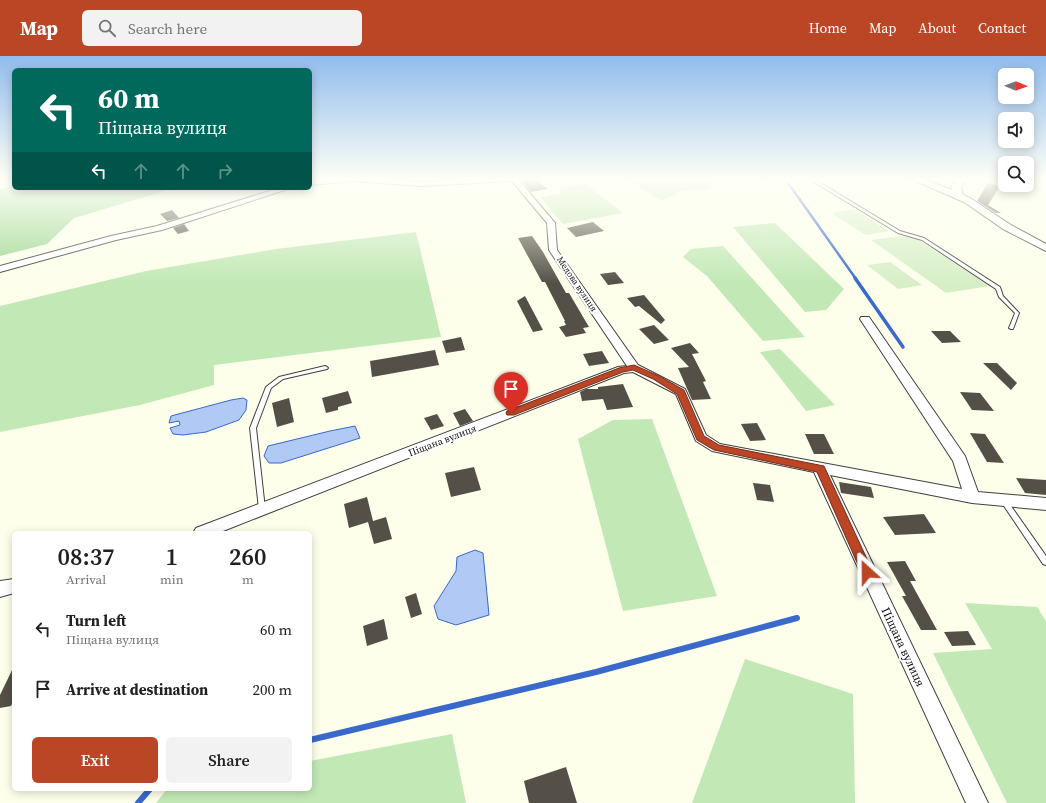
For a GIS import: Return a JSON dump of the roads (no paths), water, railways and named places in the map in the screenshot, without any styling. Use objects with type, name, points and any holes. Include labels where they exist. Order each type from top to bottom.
[{"type":"street","points":[[0,269],[114,238],[159,228],[204,214]]},
{"type":"street","name":"Медова вулиця","points":[[543,214],[551,223],[553,250],[634,368]]},
{"type":"street","points":[[986,214],[1046,248]]},
{"type":"street","points":[[865,319],[960,460],[972,497]]},
{"type":"street","points":[[634,368],[681,392],[701,438],[717,448],[972,497],[1046,504]]},
{"type":"street","name":"Піщана вулиця","points":[[206,531],[622,370],[634,368]]},
{"type":"street","name":"Піщана вулиця","points":[[820,469],[867,572],[977,803]]},
{"type":"street","points":[[0,589],[12,586]]},
{"type":"lane","points":[[869,214],[899,232],[923,239],[998,288],[1001,296],[1017,313],[1011,328]]},
{"type":"lane","points":[[262,509],[253,428],[269,387],[281,378],[325,368]]},
{"type":"lane","points":[[1003,500],[1046,562]]},
{"type":"water","points":[[243,398],[247,400],[246,410],[239,420],[206,432],[183,435],[173,434],[170,428],[180,425],[179,421],[169,423],[171,416]]},
{"type":"water","points":[[355,426],[360,438],[281,463],[269,463],[264,456],[268,446]]},
{"type":"water","points":[[475,550],[483,553],[489,615],[456,625],[438,619],[434,606],[456,571],[457,557]]},
{"type":"waterway","points":[[810,214],[856,279]]},
{"type":"waterway","points":[[855,278],[903,347]]},
{"type":"waterway","points":[[312,740],[596,672],[797,618]]},
{"type":"waterway","points":[[138,803],[148,791]]}]
